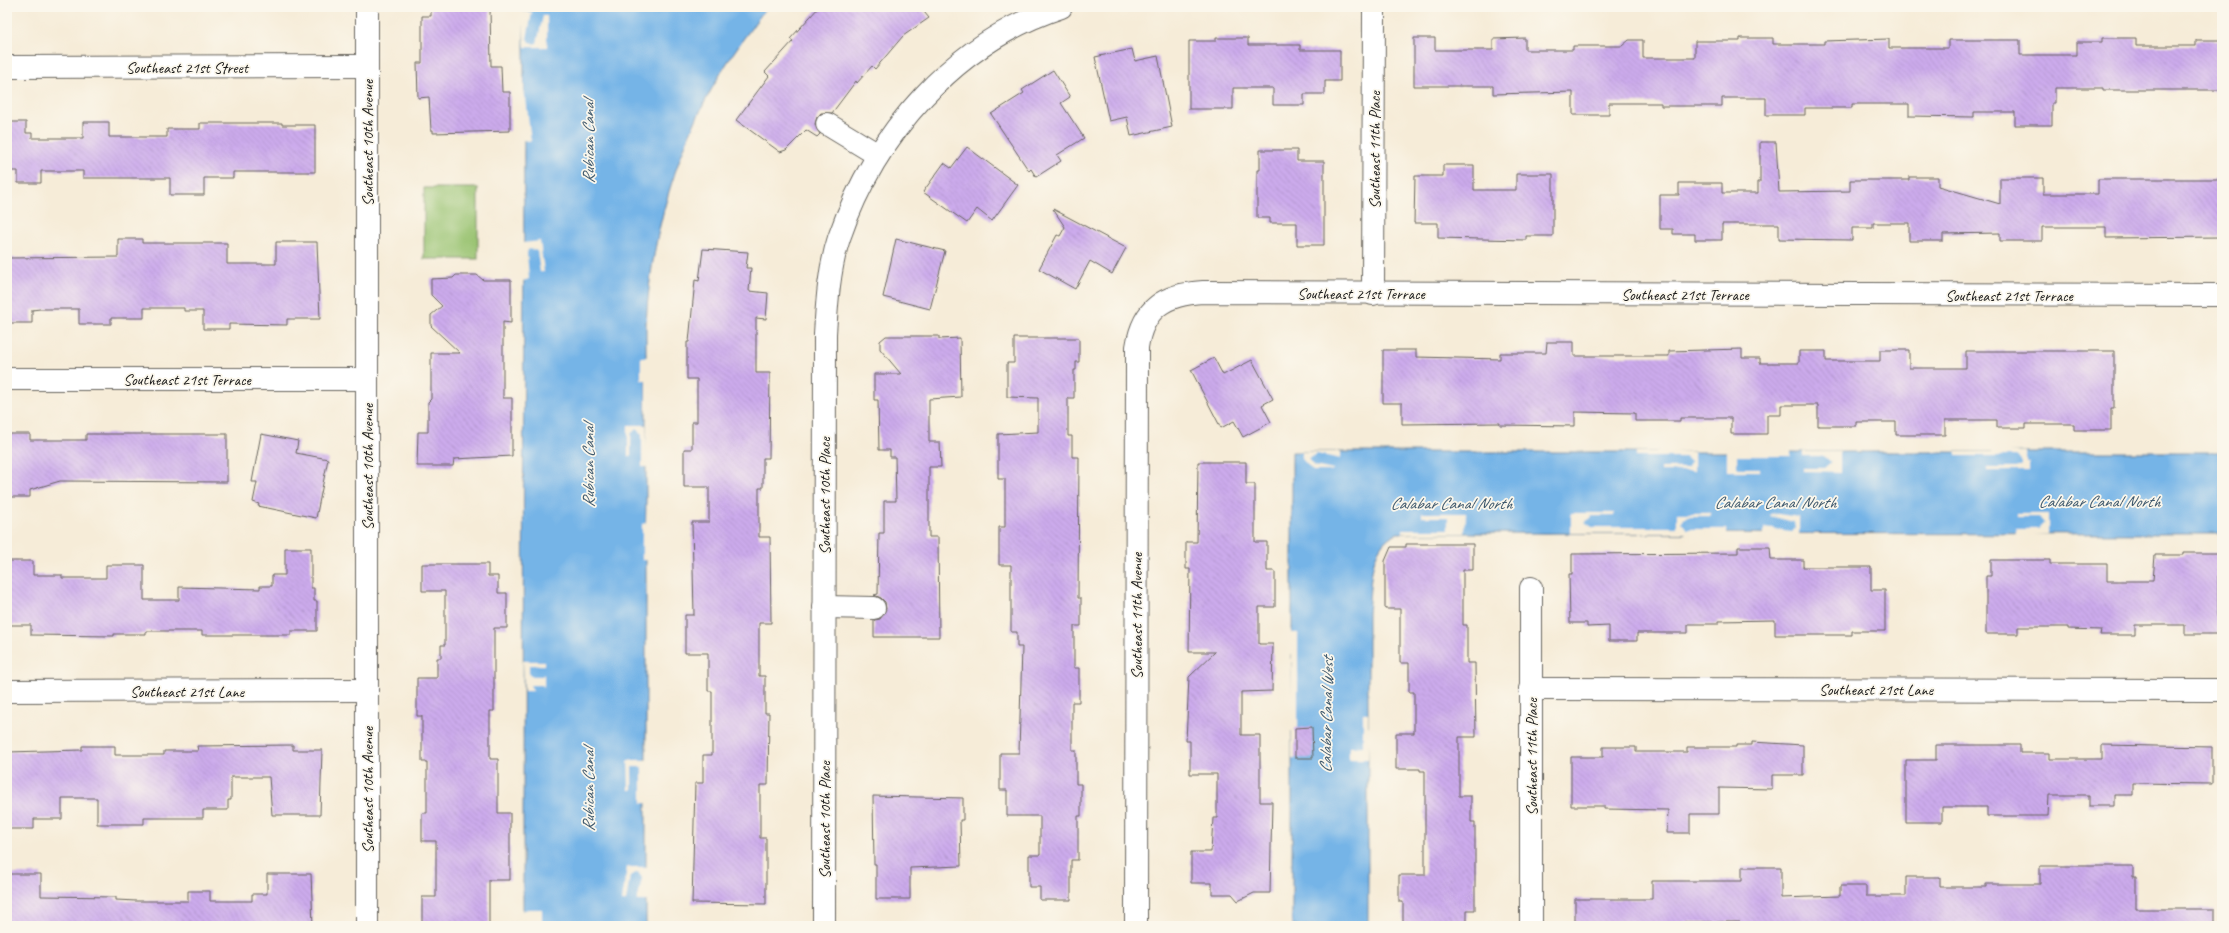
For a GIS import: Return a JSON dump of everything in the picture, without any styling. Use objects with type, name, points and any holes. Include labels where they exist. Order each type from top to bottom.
[{"type":"street","name":"Southeast 10th Avenue","points":[[367,7],[367,926]]},
{"type":"street","name":"Southeast 10th Place","points":[[824,926],[824,379],[827,295],[839,238],[866,175],[894,131],[926,92],[946,73],[993,40],[1025,22],[1061,7]]},
{"type":"street","name":"Southeast 11th Place","points":[[1373,294],[1374,7]]},
{"type":"street","name":"Southeast 21st Street","points":[[7,67],[367,66]]},
{"type":"street","points":[[827,124],[878,155]]},
{"type":"street","name":"Southeast 21st Terrace","points":[[1152,309],[1170,298],[1191,293],[2222,295]]},
{"type":"street","name":"Southeast 11th Avenue","points":[[1136,926],[1137,347],[1142,325],[1152,309]]},
{"type":"street","name":"Southeast 21st Terrace","points":[[7,378],[367,379]]},
{"type":"street","name":"Southeast 11th Place","points":[[1531,588],[1530,688],[1532,926]]},
{"type":"street","points":[[824,607],[874,608]]},
{"type":"street","name":"Southeast 21st Lane","points":[[1530,688],[2222,690]]},
{"type":"street","name":"Southeast 21st Lane","points":[[7,691],[367,690]]},
{"type":"green space","points":[[424,188],[478,188],[478,259],[424,259]]},
{"type":"water","name":"Rubican Canal","points":[[524,7],[768,7],[744,38],[723,70],[704,103],[688,138],[675,173],[664,210],[655,247],[649,285],[646,323],[646,926],[523,926]]},
{"type":"water","points":[[1292,452],[2222,452],[2222,534],[1398,533],[1388,538],[1381,546],[1376,556],[1371,579],[1368,613],[1368,926],[1292,926]]},
{"type":"pier","points":[[522,12],[532,12],[527,39],[532,44],[537,43],[543,16],[547,16],[547,47],[525,47]]},
{"type":"pier","points":[[522,78],[524,78],[524,98],[526,98],[531,141],[522,140]]},
{"type":"pier","points":[[540,241],[544,272],[540,272],[537,251],[529,249],[527,252],[529,279],[523,281],[523,243]]},
{"type":"pier","points":[[641,357],[648,357],[648,410],[646,410],[646,380],[641,380]]},
{"type":"pier","points":[[628,425],[646,425],[648,467],[642,467],[642,434],[636,429],[631,434],[631,456],[628,456]]},
{"type":"pier","points":[[1760,449],[1760,451],[1791,451],[1791,456],[1737,456],[1737,468],[1760,468],[1760,471],[1727,471],[1727,451]]},
{"type":"pier","points":[[1658,450],[1694,452],[1694,471],[1660,471],[1660,468],[1687,468],[1691,462],[1686,457],[1636,457],[1636,452],[1658,452]]},
{"type":"pier","points":[[1992,450],[2026,452],[2026,462],[2029,462],[2029,471],[1987,471],[1987,468],[2016,468],[2021,465],[2021,460],[2016,456],[1956,456],[1956,452],[1992,452]]},
{"type":"pier","points":[[1302,452],[1341,452],[1341,459],[1317,454],[1308,459],[1314,466],[1333,471],[1313,471],[1302,459]]},
{"type":"pier","points":[[1803,452],[1840,452],[1840,472],[1803,471],[1803,468],[1824,468],[1831,462],[1824,456],[1803,456]]},
{"type":"pier","points":[[647,498],[649,498],[648,560],[642,560],[642,524],[646,523]]},
{"type":"pier","points":[[1422,513],[1466,513],[1465,533],[1403,533],[1403,529],[1448,529],[1448,517],[1422,517]]},
{"type":"pier","points":[[1571,513],[1614,513],[1614,516],[1592,516],[1585,522],[1592,527],[1677,527],[1677,513],[1710,513],[1710,516],[1687,516],[1681,522],[1687,529],[1727,529],[1727,534],[1706,534],[1706,536],[1686,535],[1685,533],[1571,533]]},
{"type":"pier","points":[[1772,513],[1799,517],[1799,534],[1764,534],[1764,528],[1792,531],[1795,529],[1794,522],[1770,516]]},
{"type":"pier","points":[[2017,514],[2048,514],[2048,534],[2017,536],[2017,529],[2038,529],[2044,523],[2039,517],[2017,517]]},
{"type":"pier","points":[[1290,633],[1298,633],[1298,758],[1292,758],[1292,731],[1290,731],[1292,655],[1290,655]]},
{"type":"pier","points":[[523,661],[544,661],[544,665],[529,665],[529,673],[531,676],[542,676],[544,674],[544,687],[542,685],[530,685],[533,691],[524,691]]},
{"type":"pier","points":[[1363,713],[1368,713],[1368,726],[1370,727],[1368,759],[1349,759],[1349,747],[1363,746]]},
{"type":"pier","points":[[628,760],[647,760],[648,803],[642,803],[642,767],[632,767],[632,790],[629,790]]},
{"type":"pier","points":[[627,867],[648,867],[648,901],[637,901],[642,878],[638,872],[630,876],[626,901],[622,901]]},
{"type":"pier","points":[[528,909],[542,909],[542,926],[521,926],[522,911]]},
{"type":"building","points":[[431,7],[490,7],[491,66],[501,66],[502,92],[510,92],[510,131],[433,133],[433,130],[431,130],[429,97],[418,98],[417,63],[422,63],[422,16],[431,16]]},
{"type":"building","points":[[819,7],[920,7],[929,18],[903,36],[875,69],[872,66],[857,83],[856,81],[832,113],[821,113],[817,117],[815,124],[820,134],[817,137],[806,130],[786,150],[780,152],[736,120],[769,76],[765,72],[793,41],[790,39]]},
{"type":"building","points":[[1216,38],[1248,38],[1248,45],[1300,45],[1300,50],[1340,50],[1340,81],[1325,81],[1325,94],[1304,94],[1304,105],[1273,105],[1273,88],[1233,88],[1233,109],[1189,109],[1189,41],[1216,41]]},
{"type":"building","points":[[1414,38],[1435,38],[1435,50],[1493,50],[1493,39],[1525,38],[1525,50],[1573,50],[1573,46],[1622,46],[1629,40],[1643,40],[1643,58],[1695,58],[1695,41],[1740,41],[1740,38],[1773,38],[1773,44],[1824,44],[1824,41],[1889,39],[1889,48],[1948,48],[1948,40],[2020,40],[2020,55],[2077,55],[2077,42],[2102,42],[2102,38],[2136,38],[2136,46],[2196,46],[2196,40],[2222,40],[2222,90],[2103,90],[2103,88],[2055,88],[2055,103],[2052,103],[2052,125],[2015,125],[2015,112],[1974,112],[1974,117],[1909,116],[1909,104],[1852,104],[1852,108],[1805,108],[1805,115],[1766,115],[1766,98],[1722,98],[1722,106],[1661,106],[1661,103],[1609,103],[1609,115],[1573,115],[1573,92],[1493,94],[1493,86],[1414,86]]},
{"type":"building","points":[[1132,49],[1135,61],[1158,56],[1172,127],[1131,136],[1127,117],[1109,121],[1095,57]]},
{"type":"building","points":[[1053,70],[1070,97],[1061,103],[1084,138],[1057,155],[1061,161],[1036,177],[1031,169],[1029,171],[991,114],[1024,93],[1022,90]]},
{"type":"building","points":[[7,122],[26,122],[26,133],[32,133],[32,138],[83,138],[83,122],[109,122],[109,137],[167,137],[167,129],[200,129],[200,123],[282,123],[282,125],[315,125],[315,172],[233,172],[233,178],[204,178],[204,195],[170,195],[170,178],[83,178],[83,171],[41,171],[41,183],[18,183],[18,171],[7,171]]},
{"type":"building","points":[[1760,142],[1776,142],[1779,192],[1850,191],[1850,180],[1909,180],[1909,177],[1938,177],[1938,186],[2000,204],[2000,178],[2043,178],[2043,194],[2098,194],[2098,179],[2222,179],[2222,237],[2106,238],[2106,227],[2042,227],[2042,241],[2000,241],[2000,233],[1943,234],[1943,241],[1909,241],[1909,223],[1873,223],[1873,228],[1852,228],[1852,240],[1779,239],[1779,224],[1722,224],[1722,240],[1695,240],[1695,234],[1673,234],[1673,229],[1660,229],[1660,195],[1679,195],[1679,183],[1722,183],[1722,193],[1758,193],[1758,182],[1760,182]]},
{"type":"building","points":[[967,147],[1018,185],[992,221],[977,209],[967,223],[923,192],[944,163],[951,168]]},
{"type":"building","points":[[1260,150],[1297,150],[1297,161],[1324,161],[1324,245],[1297,245],[1297,223],[1270,223],[1270,218],[1257,218],[1257,170],[1260,170]]},
{"type":"building","points":[[1443,165],[1474,165],[1474,190],[1516,190],[1516,174],[1553,174],[1553,236],[1526,236],[1526,240],[1438,238],[1438,223],[1414,223],[1415,176],[1443,176]]},
{"type":"building","points":[[1053,209],[1126,248],[1112,274],[1090,261],[1075,289],[1039,269],[1057,235],[1060,236],[1065,227]]},
{"type":"building","points":[[118,239],[142,239],[142,243],[227,243],[227,264],[276,264],[276,242],[317,242],[320,319],[287,319],[287,325],[229,324],[229,329],[203,329],[203,311],[184,311],[184,308],[144,308],[144,318],[111,318],[111,324],[79,324],[79,309],[40,309],[32,310],[32,323],[7,323],[7,258],[118,257]]},
{"type":"building","points":[[896,239],[945,251],[930,309],[883,297]]},
{"type":"building","points":[[703,249],[748,252],[746,268],[751,268],[749,291],[768,293],[766,319],[756,318],[756,373],[770,373],[769,458],[763,458],[763,488],[759,488],[759,537],[770,537],[771,623],[759,623],[759,676],[765,676],[765,713],[769,713],[768,785],[760,785],[760,838],[766,838],[766,904],[692,903],[695,783],[703,783],[703,755],[712,755],[712,691],[708,691],[708,653],[685,653],[685,615],[694,615],[692,522],[709,522],[709,487],[684,487],[684,449],[692,449],[692,422],[697,422],[697,379],[687,379],[687,342],[689,342],[695,280],[699,281]]},
{"type":"building","points":[[456,275],[477,275],[483,280],[511,280],[511,323],[503,322],[503,398],[512,398],[512,456],[454,459],[453,466],[417,466],[418,432],[428,432],[428,402],[431,399],[431,353],[460,353],[431,326],[431,315],[442,306],[431,295],[431,279],[453,278]]},
{"type":"building","points":[[886,336],[939,336],[939,339],[960,338],[961,397],[929,399],[929,442],[940,442],[941,467],[929,467],[929,537],[938,537],[939,637],[874,637],[874,620],[880,619],[886,609],[885,602],[881,598],[874,595],[878,594],[879,533],[884,533],[884,501],[896,501],[895,457],[890,457],[890,450],[879,450],[878,400],[874,400],[874,374],[901,374],[880,349],[880,341]]},
{"type":"building","points":[[1014,338],[1079,338],[1079,362],[1076,362],[1076,370],[1074,370],[1074,398],[1068,398],[1068,436],[1072,436],[1072,457],[1079,457],[1078,598],[1081,598],[1081,626],[1074,626],[1074,668],[1079,668],[1079,702],[1072,702],[1072,750],[1076,750],[1076,784],[1081,784],[1081,816],[1078,816],[1078,860],[1071,860],[1071,900],[1040,900],[1040,887],[1029,887],[1029,855],[1040,855],[1040,816],[1007,816],[1007,790],[1000,790],[1000,753],[1019,753],[1022,647],[1017,647],[1017,632],[1011,632],[1011,565],[999,565],[999,527],[1005,527],[1005,479],[998,479],[998,434],[1038,432],[1038,398],[1007,397],[1007,363],[1014,363]]},
{"type":"building","points":[[1547,342],[1574,342],[1574,356],[1669,356],[1669,351],[1742,349],[1742,358],[1760,358],[1760,363],[1799,363],[1799,351],[1826,351],[1826,361],[1880,361],[1880,350],[1909,350],[1909,368],[1966,368],[1966,351],[2114,351],[2114,408],[2111,408],[2111,430],[2074,430],[2074,424],[2026,424],[2026,428],[1997,428],[1997,420],[1945,420],[1945,435],[1896,435],[1896,422],[1856,422],[1856,426],[1818,426],[1818,405],[1781,405],[1781,415],[1767,415],[1767,434],[1731,434],[1731,418],[1680,418],[1680,421],[1635,421],[1635,413],[1575,412],[1575,426],[1500,425],[1500,423],[1402,424],[1402,403],[1383,403],[1383,350],[1416,350],[1416,357],[1500,359],[1500,353],[1546,353]]},
{"type":"building","points":[[1214,358],[1223,375],[1252,360],[1273,399],[1262,405],[1271,422],[1243,437],[1234,421],[1221,428],[1191,370]]},
{"type":"building","points":[[7,434],[30,434],[30,440],[86,440],[86,434],[227,434],[227,482],[60,481],[30,490],[30,497],[7,497]]},
{"type":"building","points":[[261,434],[298,441],[296,453],[328,459],[316,518],[258,506],[259,504],[253,502],[257,482],[252,482]]},
{"type":"building","points":[[1198,462],[1246,462],[1246,484],[1255,484],[1255,542],[1267,542],[1267,571],[1275,571],[1275,607],[1259,607],[1259,644],[1273,644],[1272,691],[1241,692],[1241,735],[1260,735],[1260,802],[1272,802],[1270,893],[1254,893],[1238,901],[1232,894],[1212,894],[1212,883],[1191,883],[1191,852],[1211,852],[1213,818],[1217,818],[1217,774],[1190,774],[1190,741],[1186,741],[1189,677],[1215,652],[1189,652],[1190,569],[1186,569],[1186,542],[1197,542]]},
{"type":"building","points":[[1406,544],[1473,544],[1473,570],[1463,570],[1463,625],[1467,625],[1467,663],[1475,663],[1476,737],[1459,737],[1459,796],[1471,796],[1471,822],[1475,822],[1475,910],[1467,910],[1467,926],[1403,926],[1403,902],[1399,902],[1399,875],[1425,875],[1425,771],[1420,771],[1420,769],[1396,769],[1396,733],[1414,733],[1414,692],[1409,692],[1409,663],[1400,663],[1400,609],[1385,609],[1385,561],[1391,547],[1406,547]]},
{"type":"building","points":[[1738,547],[1770,547],[1771,560],[1803,560],[1803,567],[1871,567],[1871,590],[1885,590],[1885,631],[1852,631],[1852,635],[1775,635],[1775,620],[1718,621],[1718,624],[1688,624],[1688,633],[1637,633],[1637,641],[1609,641],[1609,626],[1587,627],[1587,623],[1570,623],[1569,574],[1572,574],[1572,554],[1738,553]]},
{"type":"building","points":[[285,548],[311,548],[311,588],[314,588],[314,601],[317,601],[317,631],[291,631],[291,635],[202,635],[202,631],[146,631],[146,634],[114,634],[114,636],[31,635],[31,625],[7,625],[7,561],[33,561],[33,575],[62,575],[62,578],[106,578],[106,565],[144,565],[144,600],[179,600],[179,587],[260,589],[260,586],[272,586],[272,575],[285,575]]},
{"type":"building","points":[[2184,553],[2218,553],[2218,634],[2185,634],[2185,625],[2135,625],[2135,635],[2100,635],[2101,630],[2068,629],[2068,627],[2018,627],[2018,634],[1986,634],[1986,576],[1991,576],[1991,560],[2050,560],[2050,564],[2107,564],[2107,581],[2153,581],[2155,555],[2184,555]]},
{"type":"building","points":[[422,564],[488,564],[488,576],[498,576],[498,593],[507,593],[507,628],[494,628],[494,711],[490,711],[490,759],[498,759],[498,813],[510,813],[510,880],[489,880],[489,926],[422,926],[422,897],[436,897],[436,841],[422,841],[422,813],[427,813],[427,762],[422,762],[422,716],[417,716],[417,678],[437,678],[437,658],[441,658],[441,645],[445,645],[445,591],[422,591]]},
{"type":"building","points":[[1312,727],[1313,758],[1295,758],[1295,728]]},
{"type":"building","points":[[1752,742],[1803,745],[1803,775],[1772,775],[1772,789],[1719,788],[1719,814],[1690,814],[1690,833],[1667,833],[1668,810],[1604,809],[1604,806],[1571,806],[1571,757],[1603,757],[1603,747],[1636,747],[1636,752],[1687,752],[1687,747],[1736,747],[1736,745],[1752,745]]},
{"type":"building","points":[[293,745],[293,750],[322,750],[320,815],[272,815],[269,777],[231,777],[231,800],[228,800],[228,810],[203,810],[203,818],[144,818],[144,824],[97,824],[97,798],[62,798],[62,819],[34,819],[34,829],[7,829],[7,752],[82,750],[82,746],[115,746],[115,755],[164,755],[164,751],[198,751],[197,746]]},
{"type":"building","points":[[1936,745],[2020,745],[2020,753],[2049,753],[2049,759],[2102,759],[2102,745],[2212,747],[2212,784],[2133,783],[2133,795],[2114,795],[2114,806],[2089,806],[2089,795],[2049,795],[2048,816],[1987,816],[1987,807],[1942,807],[1942,822],[1906,822],[1906,760],[1936,760]]},
{"type":"building","points":[[873,796],[963,798],[963,820],[960,820],[961,866],[910,868],[910,899],[876,899]]},
{"type":"building","points":[[2040,866],[2133,866],[2133,877],[2136,877],[2136,909],[2214,909],[2214,926],[1740,926],[1740,922],[1684,922],[1684,926],[1575,926],[1575,899],[1652,899],[1652,881],[1742,881],[1742,867],[1781,867],[1781,898],[1840,896],[1840,886],[1866,886],[1866,896],[1906,896],[1906,877],[1940,877],[1940,887],[1986,887],[1986,884],[2040,884]]},
{"type":"building","points":[[8,874],[41,874],[41,896],[116,897],[116,900],[136,901],[188,901],[188,891],[210,891],[210,901],[252,901],[252,894],[267,894],[267,874],[311,874],[313,926],[7,926]]},
{"type":"water label","name":"Calabar Canal North","points":[[2099,501]]},
{"type":"water label","name":"Calabar Canal North","points":[[1775,502]]},
{"type":"water label","name":"Calabar Canal North","points":[[1451,503]]},
{"type":"water label","name":"Calabar Canal West","points":[[1326,715]]}]
